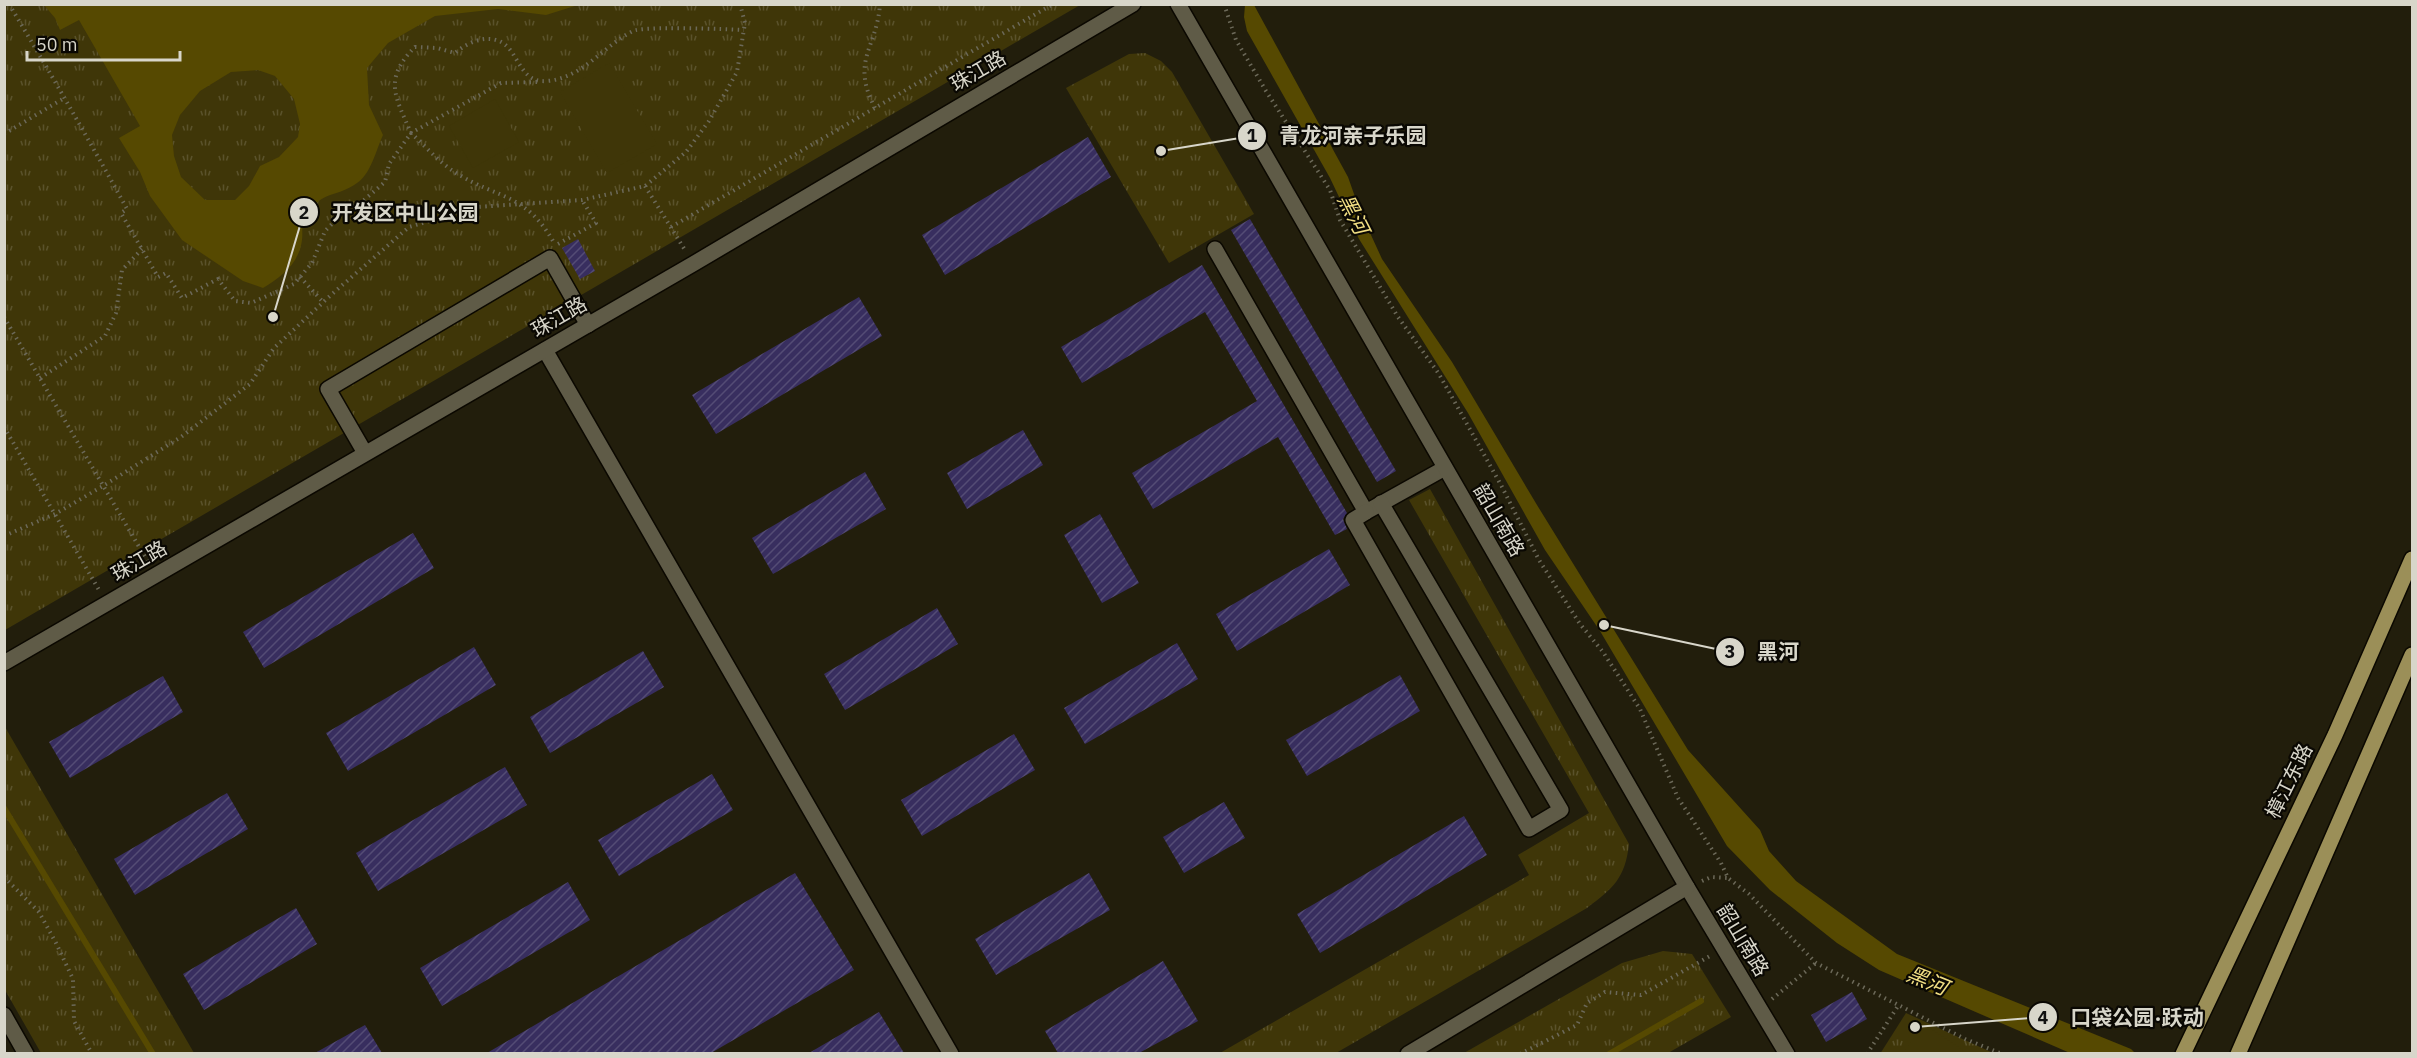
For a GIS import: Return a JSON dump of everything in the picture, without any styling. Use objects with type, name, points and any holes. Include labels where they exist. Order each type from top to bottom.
[{"type":"main road","name":"樟江东路","points":[[2183,1053],[2335,735],[2412,559]]},
{"type":"main road","points":[[2239,1052],[2412,655]]},
{"type":"street","name":"珠江路","points":[[4,663],[693,264],[1133,4]]},
{"type":"street","name":"韶山南路","points":[[1178,4],[1686,887],[1788,1053]]},
{"type":"street","points":[[1215,249],[1366,512]]},
{"type":"street","points":[[365,453],[327,389],[553,252],[588,325]]},
{"type":"street","points":[[545,350],[951,1053]]},
{"type":"street","points":[[1382,503],[1561,810],[1529,829],[1353,520],[1366,512],[1382,503],[1445,468]]},
{"type":"street","points":[[1408,1053],[1686,887]]},
{"type":"street","points":[[4,1015],[26,1053]]},
{"type":"path","points":[[9,4],[66,97],[127,209],[121,213],[158,277],[166,273],[182,298],[218,279],[235,301],[251,303],[294,284],[312,263],[325,231],[343,213],[364,200],[385,182],[389,164],[411,133],[501,83],[549,81],[570,75],[587,66],[635,29],[744,30]]},
{"type":"path","points":[[4,536],[55,514],[181,437],[250,384],[274,348],[409,227],[476,207],[582,200],[645,186],[686,152],[709,121],[736,72],[745,23],[740,4]]},
{"type":"path","points":[[875,108],[866,89],[863,68],[879,17],[880,4]]},
{"type":"path","points":[[671,227],[1053,4]]},
{"type":"path","points":[[1224,4],[1236,40],[1266,91],[1330,189],[1340,220],[1398,316],[1438,374],[1501,486],[1539,560],[1580,624],[1603,652],[1640,709],[1678,798],[1721,863],[1728,878],[1749,894],[1816,963],[1965,1039],[2002,1053]]},
{"type":"path","points":[[537,81],[524,73],[511,50],[499,41],[486,38],[468,42],[455,53],[437,48],[415,47],[400,61],[393,86],[411,133],[455,173],[521,203],[539,219],[553,252],[596,222],[582,200]]},
{"type":"path","points":[[4,134],[66,97]]},
{"type":"path","points":[[645,186],[693,264]]},
{"type":"path","points":[[40,378],[105,336],[116,313],[122,270],[142,249]]},
{"type":"path","points":[[300,277],[323,302]]},
{"type":"path","points":[[4,317],[155,576]]},
{"type":"path","points":[[4,427],[106,603]]},
{"type":"path","points":[[4,877],[39,912],[56,944],[73,980],[74,1021],[92,1053]]},
{"type":"path","points":[[1686,887],[1711,877],[1728,878]]},
{"type":"path","points":[[1520,1053],[1577,1025],[1587,1003],[1605,992],[1641,995],[1724,948]]},
{"type":"path","points":[[1760,1009],[1816,963]]},
{"type":"path","points":[[1867,1053],[1898,1006]]},
{"type":"green space","points":[[5,5],[1080,5],[5,630]]},
{"type":"green space","points":[[1145,53],[1161,61],[1172,72],[1254,214],[1169,263],[1066,88],[1129,54]]},
{"type":"green space","points":[[609,63],[657,144],[607,173],[560,92]]},
{"type":"green space","points":[[495,99],[519,142],[473,168],[449,126]]},
{"type":"green space","points":[[1430,489],[1629,844],[1624,866],[1611,888],[1587,908],[1336,1053],[1220,1053],[1529,875],[1518,855],[1589,813],[1409,500]]},
{"type":"green space","points":[[5,727],[194,1053],[41,1053],[5,990]]},
{"type":"green space","points":[[1663,951],[1692,954],[1731,1017],[1668,1053],[1464,1053],[1622,963]]},
{"type":"green space","points":[[1906,1013],[1993,1053],[1880,1054]]},
{"type":"green space","points":[[1924,1024],[1967,1053],[1903,1053]]},
{"type":"water","points":[[44,5],[578,5],[546,15],[498,9],[435,16],[388,43],[367,68],[369,105],[383,135],[370,168],[357,183],[318,202],[304,220],[300,249],[293,263],[263,288],[243,281],[182,240],[150,196],[140,172],[119,138],[140,126],[79,20],[60,30],[55,18]],"holes":[[[258,70],[275,76],[294,99],[300,124],[298,137],[279,157],[260,166],[249,186],[235,200],[205,200],[181,177],[174,156],[172,135],[180,115],[200,91],[231,72]]]},
{"type":"water","points":[[1245,5],[1254,5],[1348,177],[1360,211],[1382,259],[1452,362],[1688,750],[1760,830],[1769,851],[1796,881],[1897,954],[2131,1049],[2135,1053],[2070,1053],[1879,970],[1837,943],[1770,890],[1727,846],[1600,631],[1545,550],[1468,413],[1359,239],[1330,178],[1247,31],[1244,17]]},
{"type":"building","points":[[1088,137],[1111,177],[945,275],[922,235]]},
{"type":"building","points":[[1250,219],[1396,471],[1377,482],[1231,230]]},
{"type":"building","points":[[578,239],[595,271],[580,279],[562,248]]},
{"type":"building","points":[[1202,265],[1347,513],[1343,519],[1347,529],[1335,535],[1278,437],[1153,509],[1132,473],[1257,401],[1205,312],[1082,383],[1061,347]]},
{"type":"building","points":[[859,297],[882,336],[716,434],[692,395]]},
{"type":"building","points":[[1023,430],[1043,465],[967,509],[947,473]]},
{"type":"building","points":[[865,472],[886,509],[773,574],[752,538]]},
{"type":"building","points":[[1100,514],[1139,583],[1102,603],[1064,535]]},
{"type":"building","points":[[413,533],[434,568],[264,668],[243,632]]},
{"type":"building","points":[[1329,549],[1350,585],[1237,651],[1216,614]]},
{"type":"building","points":[[937,608],[958,644],[845,710],[824,674]]},
{"type":"building","points":[[1177,643],[1198,679],[1085,744],[1064,708]]},
{"type":"building","points":[[474,647],[496,685],[348,771],[326,733]]},
{"type":"building","points":[[643,651],[664,687],[550,753],[530,717]]},
{"type":"building","points":[[1400,675],[1420,711],[1307,776],[1286,740]]},
{"type":"building","points":[[163,676],[183,712],[70,778],[49,742]]},
{"type":"building","points":[[1014,734],[1035,770],[922,836],[901,800]]},
{"type":"building","points":[[505,767],[527,805],[378,891],[356,853]]},
{"type":"building","points":[[712,774],[733,810],[619,876],[598,840]]},
{"type":"building","points":[[227,793],[248,829],[135,895],[114,859]]},
{"type":"building","points":[[1224,802],[1245,838],[1184,873],[1163,837]]},
{"type":"building","points":[[1464,816],[1487,855],[1320,953],[1297,914]]},
{"type":"building","points":[[795,873],[854,970],[711,1053],[487,1053]]},
{"type":"building","points":[[1089,873],[1110,910],[996,975],[975,939]]},
{"type":"building","points":[[568,882],[590,920],[442,1006],[420,968]]},
{"type":"building","points":[[296,908],[317,944],[204,1010],[183,974]]},
{"type":"building","points":[[1163,961],[1198,1021],[1139,1053],[1058,1053],[1045,1031]]},
{"type":"building","points":[[1852,992],[1867,1019],[1826,1042],[1811,1015]]},
{"type":"building","points":[[879,1012],[904,1053],[809,1053]]},
{"type":"building","points":[[365,1025],[382,1053],[315,1053]]},
{"type":"waterway","points":[[4,808],[153,1054]]},
{"type":"waterway","points":[[1609,1054],[1701,1001]]},
{"type":"place","name":"青龙河亲子乐园","points":[[1161,151]]},
{"type":"place","name":"开发区中山公园","points":[[273,317]]},
{"type":"place","name":"黑河","points":[[1604,625]]},
{"type":"place","name":"口袋公园·跃动","points":[[1915,1027]]}]
